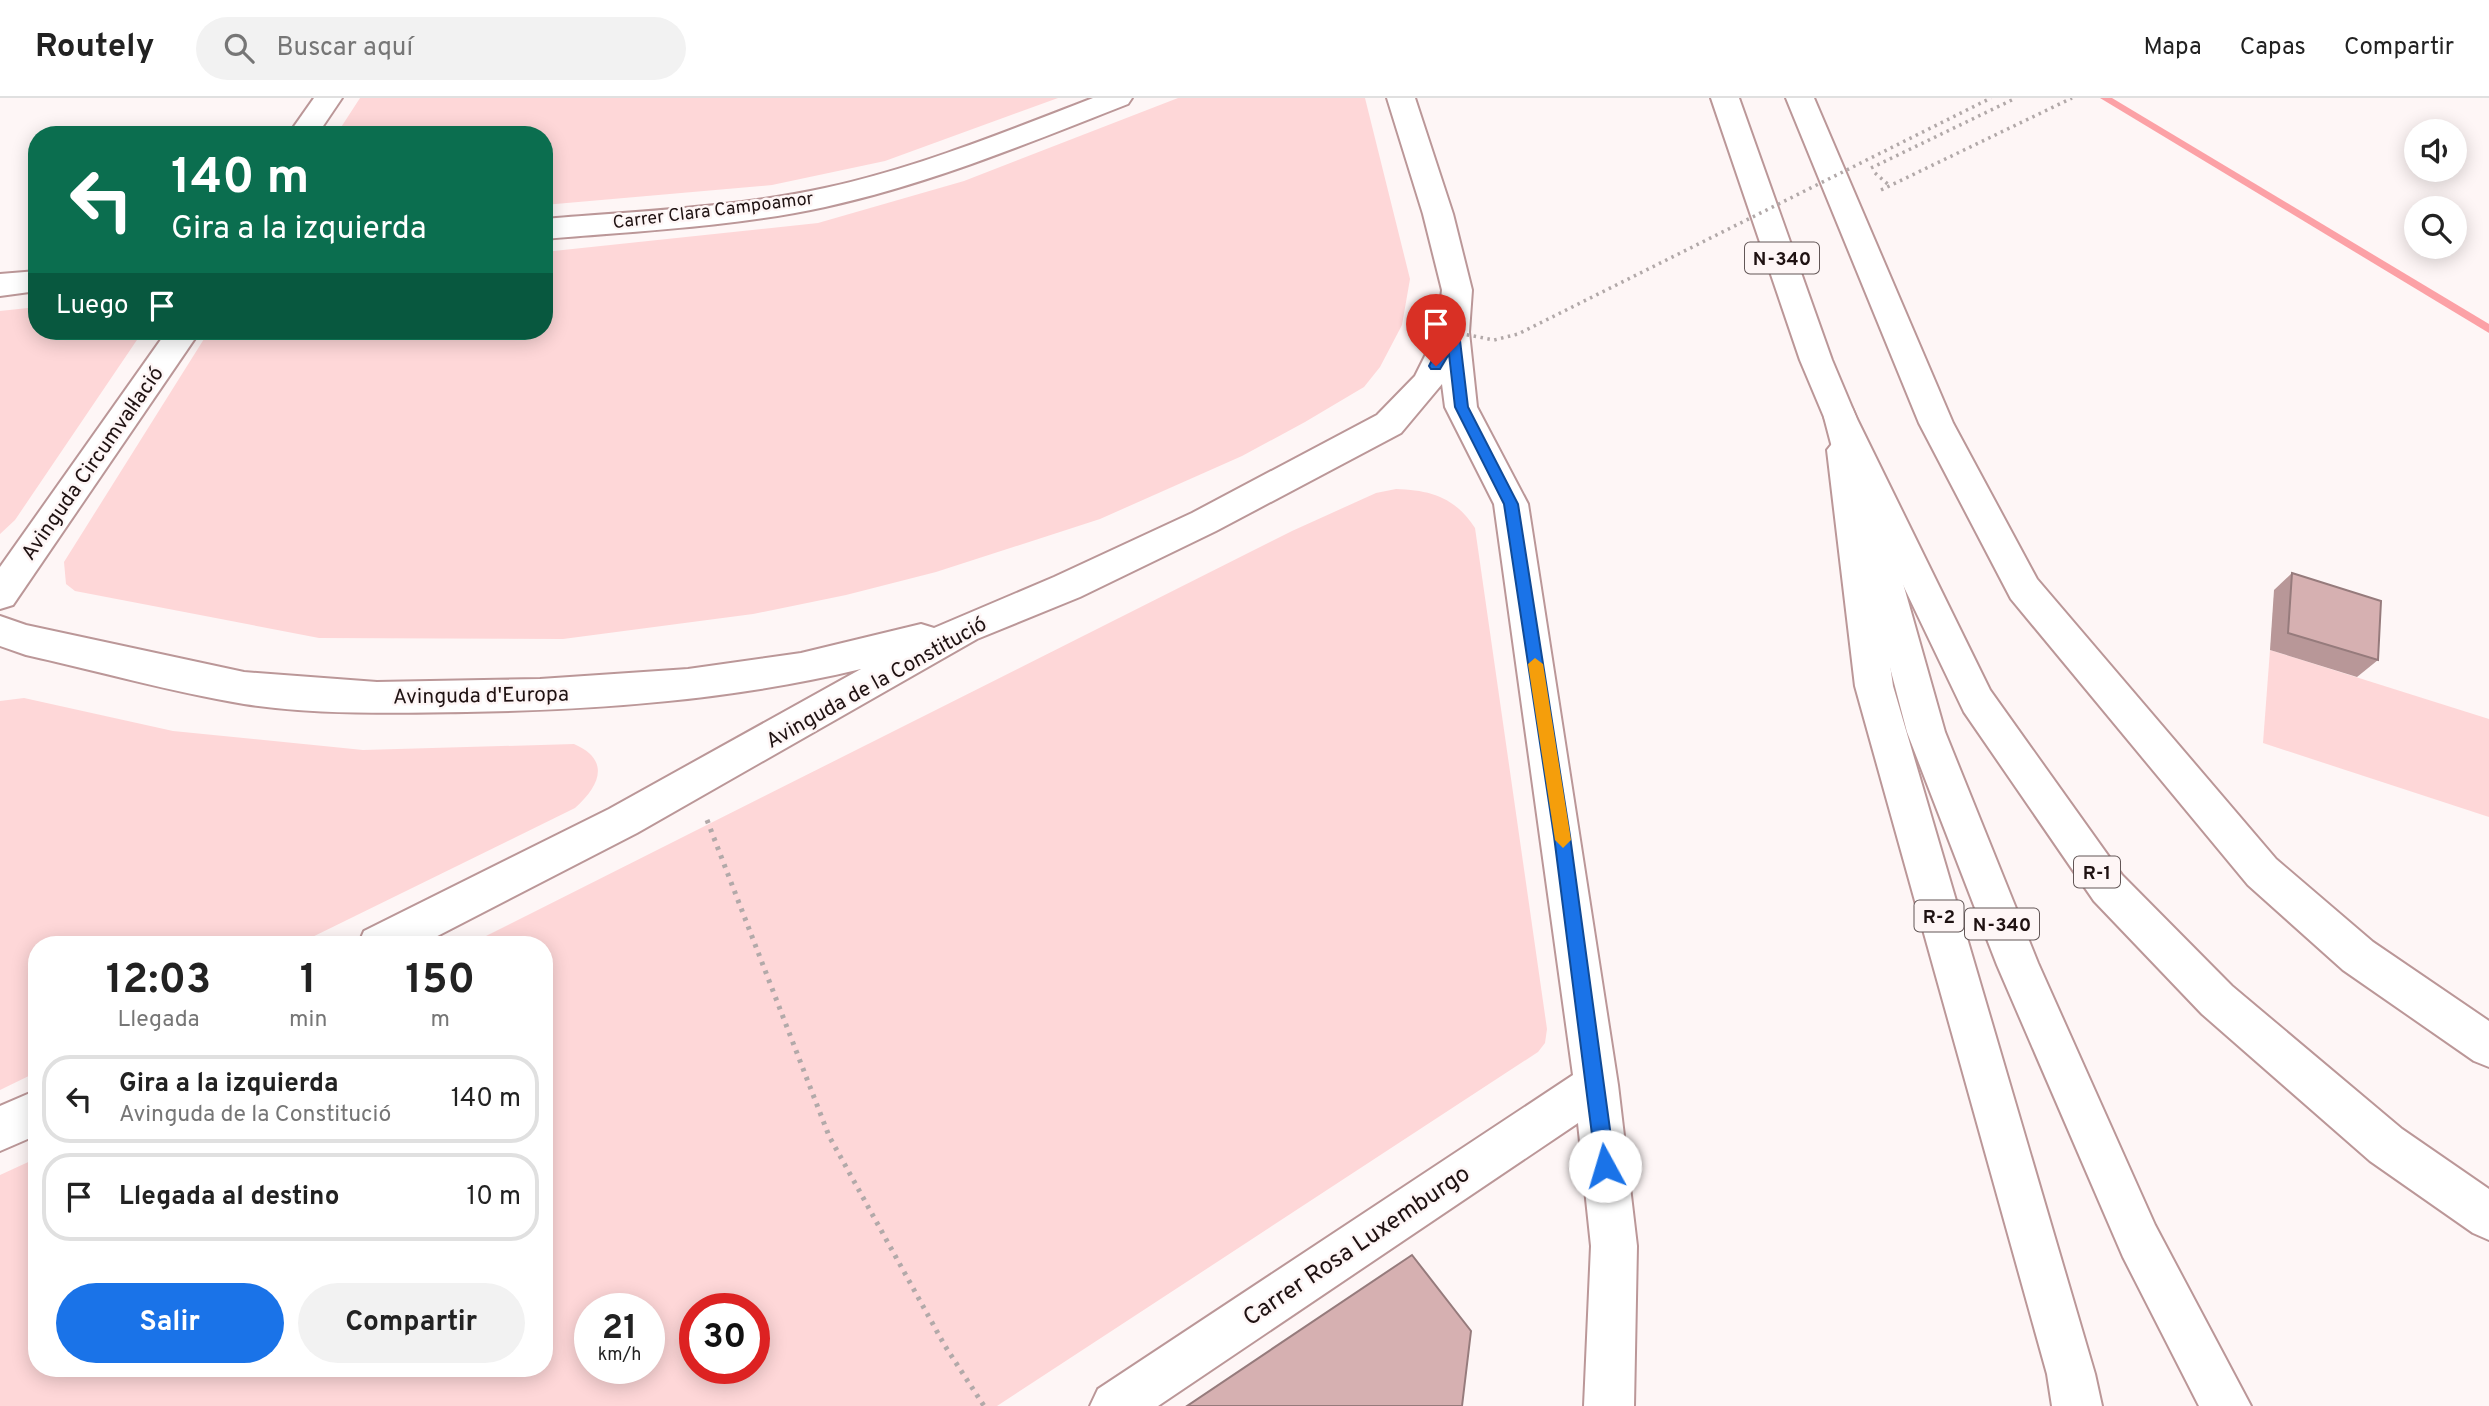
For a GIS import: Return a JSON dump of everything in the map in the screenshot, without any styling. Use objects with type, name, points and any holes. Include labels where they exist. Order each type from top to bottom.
[{"type":"main road","points":[[308,126],[328,98]]},
{"type":"main road","name":"Carrer Clara Campoamor","points":[[553,228],[754,209],[860,189],[964,157],[1118,98]]},
{"type":"main road","points":[[1401,98],[1438,214],[1457,290],[1453,332],[1461,407],[1511,504],[1597,1085],[1614,1247],[1609,1406]]},
{"type":"main road","name":"N-340","points":[[1725,98],[1816,360],[1840,417],[1926,732],[2018,965],[2139,1241],[2226,1406]]},
{"type":"main road","points":[[1800,98],[1936,423],[2024,589],[2262,872],[2358,956],[2489,1046]]},
{"type":"main road","points":[[0,285],[28,282]]},
{"type":"main road","name":"Avinguda de la Constitució","points":[[396,936],[692,783],[964,629],[1067,587],[1204,522],[1389,424],[1427,383],[1453,332]]},
{"type":"main road","name":"Avinguda Circumval·lació","points":[[0,595],[178,340]]},
{"type":"main road","name":"R-1","points":[[1840,417],[1977,701],[2108,888],[2228,1009],[2386,1145],[2489,1217]]},
{"type":"main road","name":"R-2","points":[[1840,417],[1874,686],[2071,1374],[2077,1406]]},
{"type":"main road","name":"Avinguda d'Europa","points":[[0,631],[26,640],[244,688],[377,698],[540,695],[688,685],[801,667],[964,629]]},
{"type":"main road","name":"Carrer Rosa Luxemburgo","points":[[1115,1406],[1597,1085]]},
{"type":"main road","points":[[0,1129],[28,1116]]},
{"type":"path","points":[[1453,332],[1494,340],[1518,334],[1991,98]]},
{"type":"path","points":[[2016,98],[1869,168],[1890,186],[2072,98]]},
{"type":"path","points":[[692,783],[829,1136],[945,1346],[984,1406]]},
{"type":"shaded area","points":[[360,98],[1058,98],[885,161],[772,185],[553,204],[553,126],[342,126]]},
{"type":"shaded area","points":[[1178,98],[1365,98],[1410,279],[1402,325],[1380,367],[1364,387],[1242,456],[1100,519],[936,572],[846,595],[753,614],[563,639],[319,638],[75,591],[66,584],[64,562],[203,340],[553,340],[553,251],[818,223],[964,181]]},
{"type":"shaded area","points":[[28,308],[28,340],[137,340],[15,520],[0,534],[0,311]]},
{"type":"shaded area","points":[[1396,489],[1431,494],[1460,509],[1475,528],[1547,1029],[1545,1043],[1538,1052],[997,1406],[0,1406],[0,1175],[28,1162],[28,1377],[553,1377],[553,936],[486,936],[1292,531],[1376,493]]},
{"type":"shaded area","points":[[2270,650],[2489,719],[2489,817],[2263,743]]},
{"type":"shaded area","points":[[24,698],[173,731],[363,750],[574,744],[586,750],[593,758],[598,774],[591,791],[575,808],[314,936],[28,936],[28,1076],[0,1090],[0,701]]},
{"type":"building","points":[[2292,573],[2381,601],[2378,660],[2288,633]]},
{"type":"building","points":[[1412,1255],[1471,1331],[1462,1406],[1187,1406]]},
{"type":"waterway","points":[[2105,98],[2489,329]]},
{"type":"slow traffic","points":[[1535,664],[1563,840]]},
{"type":"route","points":[[1436,366],[1453,332],[1461,407],[1511,504],[1562,836],[1597,1085],[1605,1166]]}]
